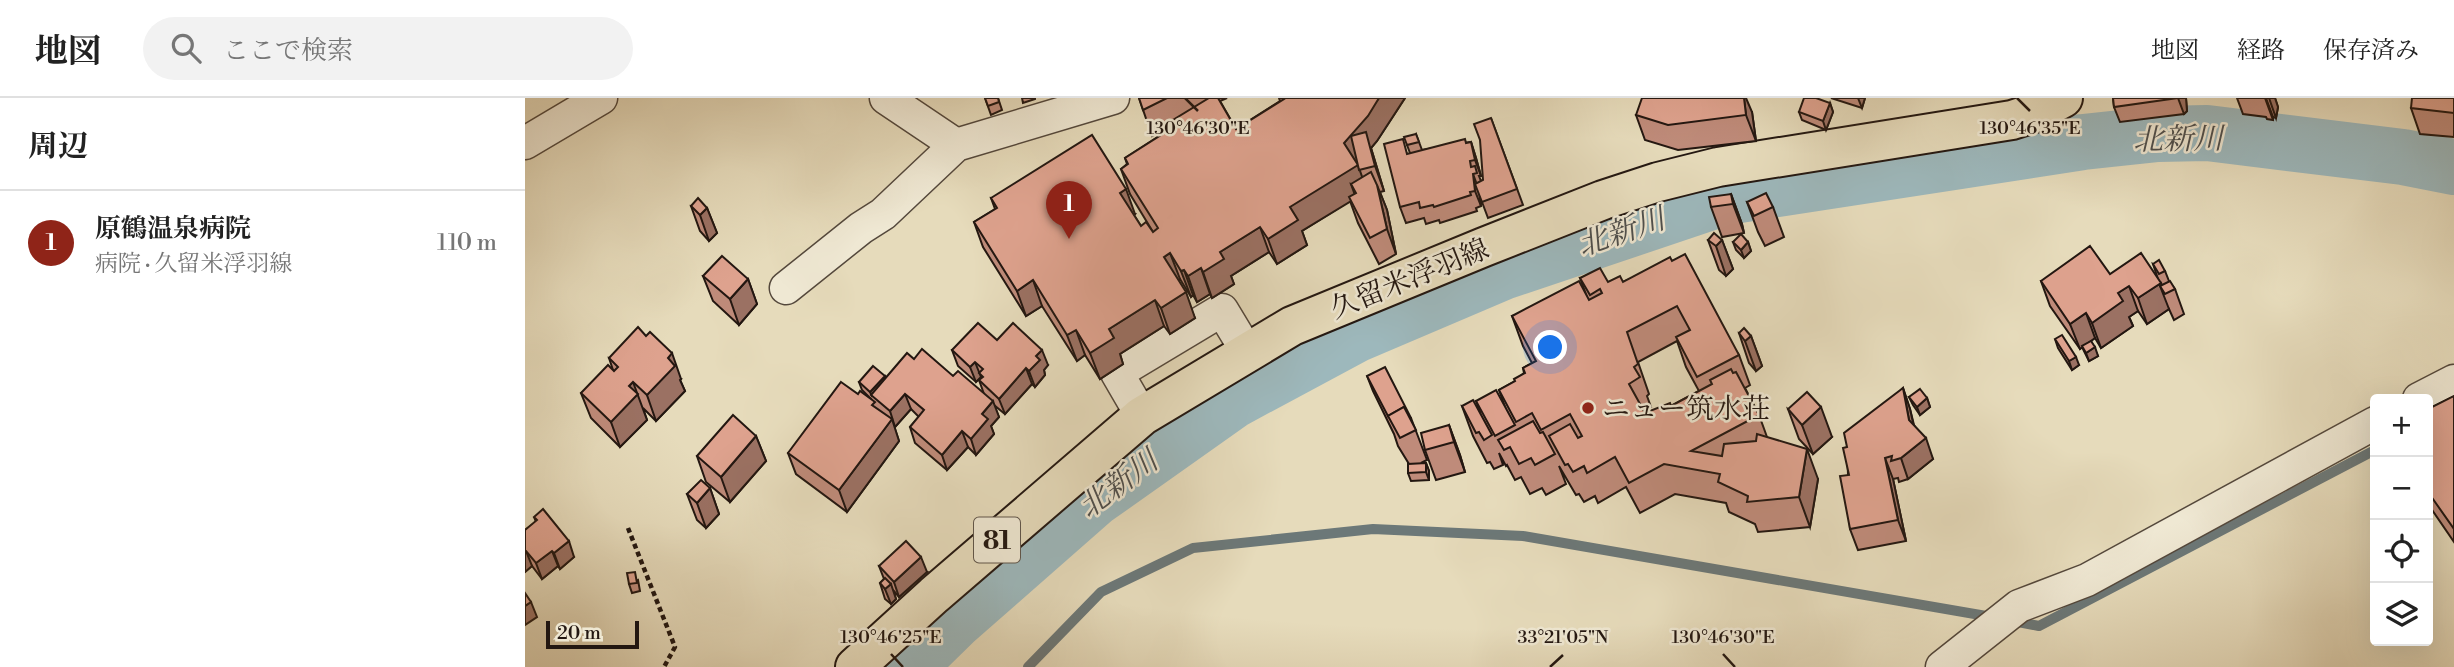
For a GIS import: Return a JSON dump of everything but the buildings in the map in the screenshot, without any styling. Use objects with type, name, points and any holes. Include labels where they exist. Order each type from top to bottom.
[{"type":"main road","name":"久留米浮羽線","points":[[855,667],[986,549],[1142,416],[1304,321],[1495,242],[1603,200],[1658,182],[1718,167],[2012,120],[2037,112],[2063,98]]},
{"type":"street","points":[[525,143],[601,98]]},
{"type":"street","points":[[886,98],[956,145]]},
{"type":"street","points":[[786,288],[861,228],[883,214],[956,145],[1113,98]]},
{"type":"street","points":[[1142,416],[1117,373],[1222,310],[1248,353]]},
{"type":"street","points":[[2429,394],[2454,381]]},
{"type":"street","points":[[1942,667],[2019,606],[2087,580],[2370,426]]},
{"type":"path","points":[[628,528],[675,647],[664,667]]},
{"type":"waterway","name":"北新川","points":[[908,667],[955,621],[1094,499],[1234,400],[1355,335],[1503,272],[1726,197],[2083,142],[2158,134],[2207,133],[2403,157],[2454,167]]},
{"type":"waterway","points":[[2013,621],[2039,626],[2370,453]]},
{"type":"waterway","points":[[1028,667],[1101,592],[1193,548],[1373,529],[1523,536],[1992,617]]},
{"type":"place","name":"原鶴温泉病院","points":[[1069,239]]},
{"type":"place","name":"ニュー筑水荘","points":[[1588,408]]}]
